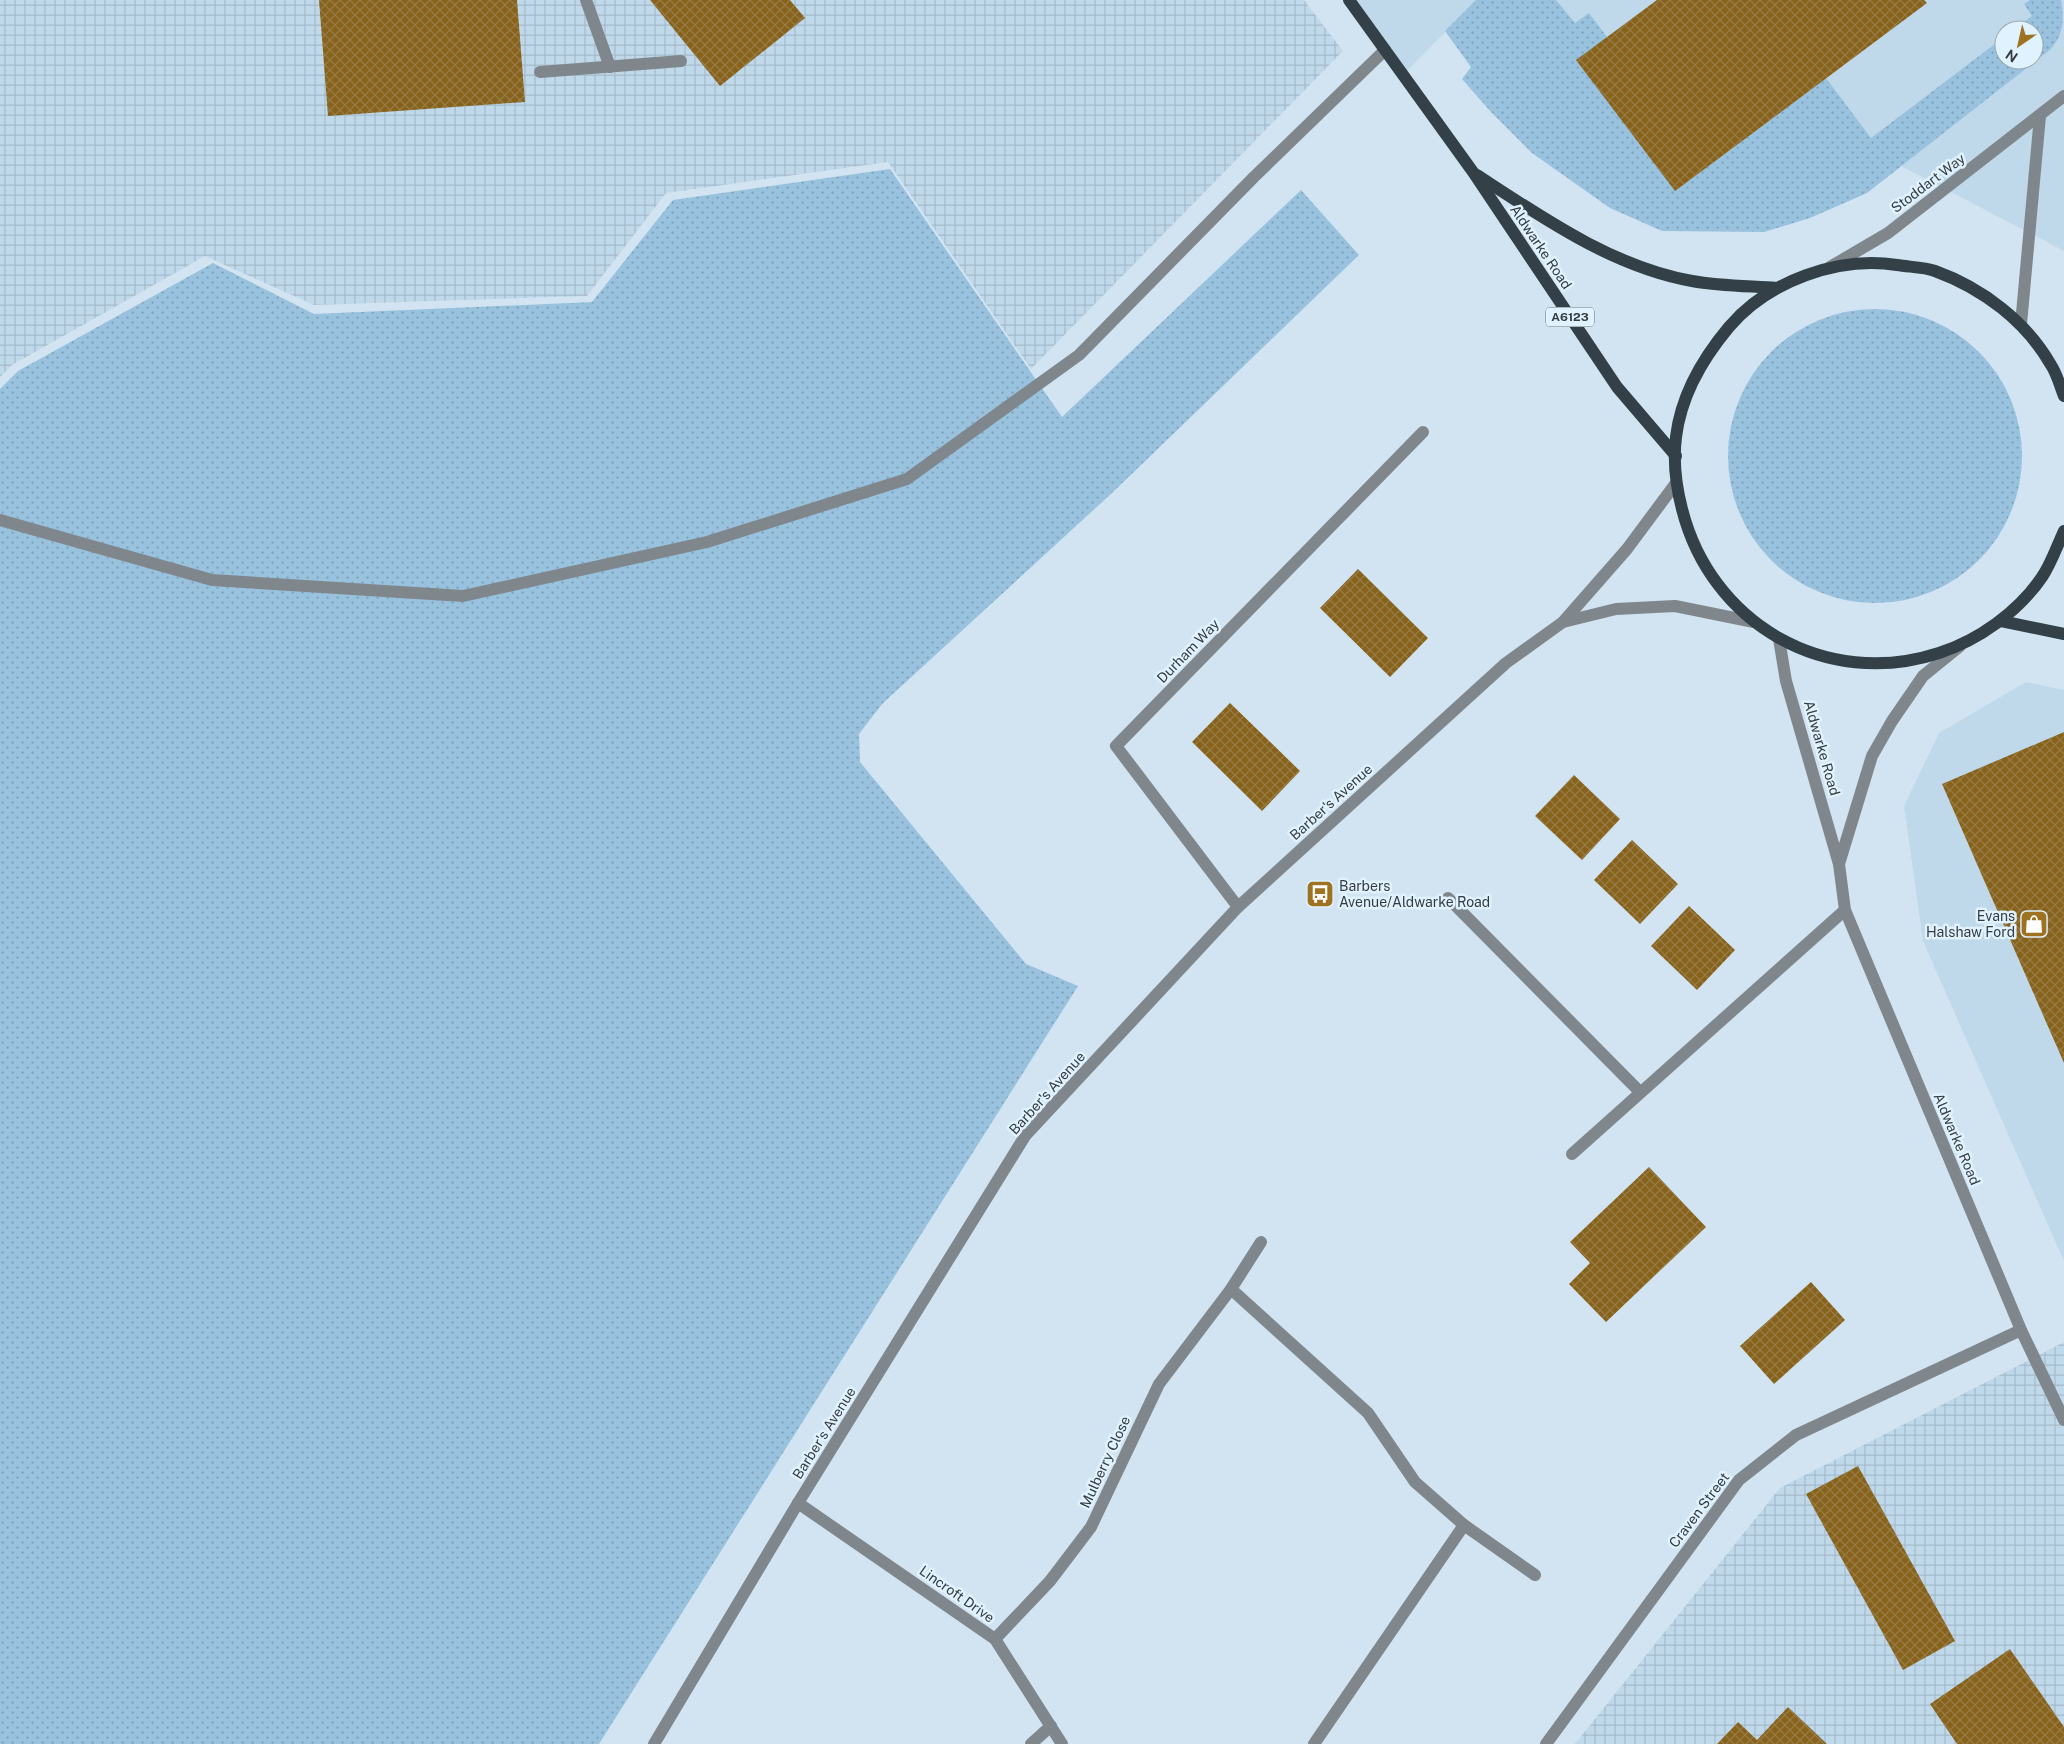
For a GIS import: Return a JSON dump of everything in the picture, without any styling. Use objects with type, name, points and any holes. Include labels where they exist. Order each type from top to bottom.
[{"type":"main road","name":"Aldwarke Road","points":[[1349,0],[1473,172],[1617,387],[1676,456]]},
{"type":"main road","name":"Aldwarke Road","points":[[1473,172],[1558,228],[1639,266],[1692,281],[1776,288]]},
{"type":"main road","points":[[2064,396],[2052,365],[2021,324],[1980,292],[1933,270],[1882,262],[1830,267],[1776,288],[1739,315],[1709,351],[1688,392],[1676,437],[1676,483],[1689,536],[1716,584],[1754,622],[1780,639],[1822,657],[1869,664],[1916,660],[1960,646],[2001,621],[2042,577],[2064,531]]},
{"type":"main road","points":[[2001,621],[2064,634]]},
{"type":"street","points":[[586,0],[610,67]]},
{"type":"street","points":[[0,520],[212,580],[463,596],[707,542],[907,479],[1079,355],[1254,177],[1385,50]]},
{"type":"street","points":[[540,72],[682,61]]},
{"type":"street","name":"Stoddart Way","points":[[1830,267],[1888,233],[2064,96]]},
{"type":"street","points":[[2021,324],[2040,116]]},
{"type":"street","name":"Durham Way","points":[[1238,907],[1116,746],[1423,432]]},
{"type":"street","name":"Barber's Avenue","points":[[654,1744],[798,1504],[1025,1136],[1238,907],[1506,664],[1563,622],[1627,549],[1676,483]]},
{"type":"street","name":"Barber's Avenue","points":[[1563,622],[1616,609],[1675,606],[1754,622]]},
{"type":"street","name":"Aldwarke Road","points":[[1780,639],[1786,681],[1839,864],[1845,910],[2020,1330],[2064,1420]]},
{"type":"street","name":"Aldwarke Road","points":[[1839,864],[1872,756],[1923,676],[1960,646]]},
{"type":"street","points":[[1448,898],[1640,1092]]},
{"type":"street","points":[[1572,1154],[1845,910]]},
{"type":"street","name":"Mulberry Close","points":[[995,1638],[1050,1581],[1091,1527],[1159,1384],[1231,1289],[1261,1242]]},
{"type":"street","points":[[1231,1289],[1368,1413],[1414,1482],[1464,1525],[1535,1575]]},
{"type":"street","name":"Craven Street","points":[[1546,1744],[1739,1480],[1796,1435],[2020,1330]]},
{"type":"street","name":"Lincroft Drive","points":[[798,1504],[995,1638],[1062,1744]]},
{"type":"street","points":[[1314,1744],[1464,1525]]},
{"type":"street","points":[[1031,1744],[1052,1726]]},
{"type":"shaded area","points":[[0,0],[1304,0],[1343,51],[1031,369],[888,162],[666,193],[587,296],[314,305],[205,256],[12,365],[0,377]]},
{"type":"shaded area","points":[[1349,0],[2064,0],[2064,251],[1899,165],[1532,153],[1446,31],[1403,75]]},
{"type":"shaded area","points":[[1476,0],[1556,0],[1575,23],[1589,13],[1607,37],[1826,78],[1871,138],[1994,45],[1994,70],[2024,70],[1867,193],[1810,218],[1764,232],[1662,231],[1610,208],[1532,153],[1491,112],[1462,79],[1471,67],[1445,31]]},
{"type":"shaded area","points":[[2030,0],[2061,0],[2063,20],[2061,32],[2051,49],[2044,54],[2044,20],[2027,20],[2032,16],[2024,4]]},
{"type":"shaded area","points":[[890,169],[1062,417],[1301,190],[1359,255],[1113,492],[882,704],[859,734],[860,762],[1026,964],[1078,986],[599,1744],[0,1744],[0,389],[18,371],[213,263],[314,314],[592,302],[673,200]]},
{"type":"shaded area","points":[[1875,309],[1904,312],[1931,320],[1957,334],[1979,352],[1997,374],[2011,400],[2019,427],[2022,456],[2019,485],[2011,512],[1997,538],[1979,560],[1957,578],[1931,592],[1904,600],[1875,603],[1846,600],[1819,592],[1793,578],[1771,560],[1753,538],[1739,512],[1731,485],[1728,456],[1731,427],[1739,400],[1753,374],[1771,352],[1793,334],[1819,320],[1846,312]]},
{"type":"shaded area","points":[[2026,682],[2064,690],[2064,1261],[1923,941],[1904,806],[1939,733]]},
{"type":"shaded area","points":[[2064,1342],[2064,1744],[1575,1744],[1780,1488]]},
{"type":"building","points":[[319,0],[517,0],[525,102],[328,116]]},
{"type":"building","points":[[650,0],[790,0],[805,18],[720,86]]},
{"type":"building","points":[[1657,0],[1924,0],[1927,3],[1675,191],[1576,60]]},
{"type":"building","points":[[1358,569],[1428,638],[1390,677],[1320,608]]},
{"type":"building","points":[[1230,703],[1300,771],[1262,811],[1192,742]]},
{"type":"building","name":"Evans Halshaw Ford","points":[[2064,732],[2064,1063],[1942,784]]},
{"type":"building","points":[[1574,775],[1620,819],[1582,860],[1535,816]]},
{"type":"building","points":[[1632,840],[1678,884],[1640,924],[1594,880]]},
{"type":"building","points":[[1689,906],[1735,950],[1697,990],[1651,946]]},
{"type":"building","points":[[1649,1167],[1706,1227],[1606,1322],[1569,1284],[1590,1263],[1570,1242]]},
{"type":"building","points":[[1811,1282],[1845,1320],[1774,1384],[1740,1346]]},
{"type":"building","points":[[1858,1466],[1955,1641],[1903,1670],[1806,1494]]},
{"type":"building","points":[[2010,1649],[2064,1727],[2064,1744],[1957,1744],[1930,1704]]},
{"type":"building","points":[[1788,1707],[1827,1744],[1717,1744],[1738,1722],[1757,1740]]},
{"type":"place","name":"Barbers Avenue/Aldwarke Road","points":[[1320,894]]},
{"type":"place","name":"Evans Halshaw Ford","points":[[2034,924]]}]
